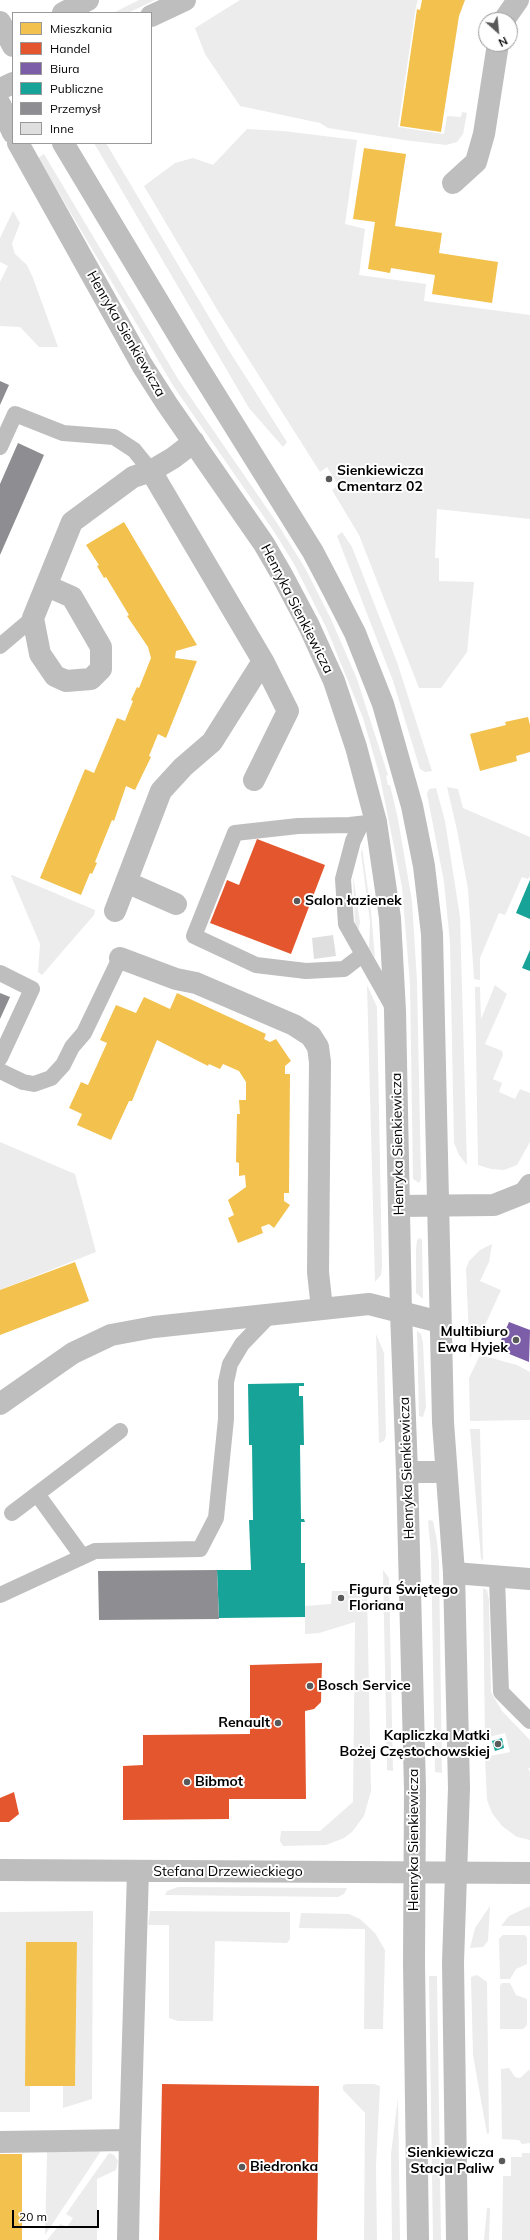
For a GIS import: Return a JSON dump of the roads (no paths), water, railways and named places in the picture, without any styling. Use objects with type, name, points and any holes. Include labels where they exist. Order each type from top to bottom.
[{"type":"street","points":[[65,12],[88,0]]},
{"type":"street","points":[[152,16],[185,0]]},
{"type":"street","points":[[510,12],[518,0]]},
{"type":"street","points":[[453,183],[476,162],[484,134],[497,52]]},
{"type":"street","points":[[0,89],[12,83]]},
{"type":"street","points":[[0,104],[12,131]]},
{"type":"street","name":"Henryka Sienkiewicza","points":[[19,144],[142,365],[167,404],[264,544],[309,626],[336,688],[356,747],[368,823],[390,918],[395,1011],[401,1312],[407,1472],[415,1789],[414,1963],[418,2240]]},
{"type":"street","points":[[64,144],[186,348],[313,552],[354,633],[383,704],[412,806],[424,866],[432,941],[440,1322],[446,1472],[454,1573],[459,1788],[453,1962],[457,2240]]},
{"type":"street","points":[[47,586],[72,597],[101,647],[100,669],[91,679],[66,681],[55,676],[40,654],[33,618],[72,522],[133,477],[151,471],[173,458],[194,442]]},
{"type":"street","points":[[151,471],[263,661],[288,711],[254,780]]},
{"type":"street","points":[[115,911],[161,790],[183,767],[212,742],[263,661]]},
{"type":"street","points":[[126,882],[176,904]]},
{"type":"street","points":[[120,958],[176,979],[196,983],[294,1025],[311,1036],[318,1047],[320,1062],[318,1272],[322,1308]]},
{"type":"street","points":[[399,1206],[494,1205],[524,1193],[530,1185]]},
{"type":"street","points":[[0,1404],[73,1354],[111,1335],[154,1327],[269,1316],[322,1308],[369,1304],[440,1322]]},
{"type":"street","points":[[407,1472],[446,1472]]},
{"type":"street","points":[[454,1573],[497,1578],[530,1579]]},
{"type":"street","name":"Stefana Drzewieckiego","points":[[0,1870],[530,1873]]},
{"type":"street","points":[[128,2240],[138,1871]]},
{"type":"street","points":[[0,2142],[130,2140]]},
{"type":"lane","points":[[0,447],[15,414],[63,433],[114,437],[134,450],[151,471]]},
{"type":"lane","points":[[0,646],[33,618]]},
{"type":"lane","points":[[362,956],[344,969],[306,971],[256,964],[194,936],[235,833],[298,826],[368,823]]},
{"type":"lane","points":[[368,823],[353,841],[343,879],[346,924],[362,956],[395,1011]]},
{"type":"lane","points":[[0,1071],[23,1082],[34,1084],[51,1078],[63,1065],[72,1047],[84,1033],[120,958]]},
{"type":"lane","points":[[0,973],[32,989],[0,1058]]},
{"type":"lane","points":[[0,1595],[95,1551],[200,1549],[216,1518],[226,1419],[226,1382],[230,1364],[242,1344],[269,1316]]},
{"type":"lane","points":[[12,1513],[120,1432]]},
{"type":"lane","points":[[38,1494],[82,1556]]},
{"type":"lane","points":[[497,1578],[501,1692],[530,1721]]},
{"type":"place","name":"Sienkiewicza Cmentarz 02","points":[[329,479]]},
{"type":"place","name":"Salon łazienek","points":[[297,901]]},
{"type":"place","name":"Multibiuro Ewa Hyjek","points":[[516,1340]]},
{"type":"place","name":"Figura Świętego Floriana","points":[[341,1598]]},
{"type":"place","name":"Bosch Service","points":[[310,1686]]},
{"type":"place","name":"Renault","points":[[278,1723]]},
{"type":"place","name":"Kapliczka Matki Bożej Częstochowskiej","points":[[498,1744]]},
{"type":"place","name":"Bibmot","points":[[187,1782]]},
{"type":"place","name":"Sienkiewicza Stacja Paliw","points":[[502,2161]]},
{"type":"place","name":"Biedronka","points":[[242,2167]]}]
